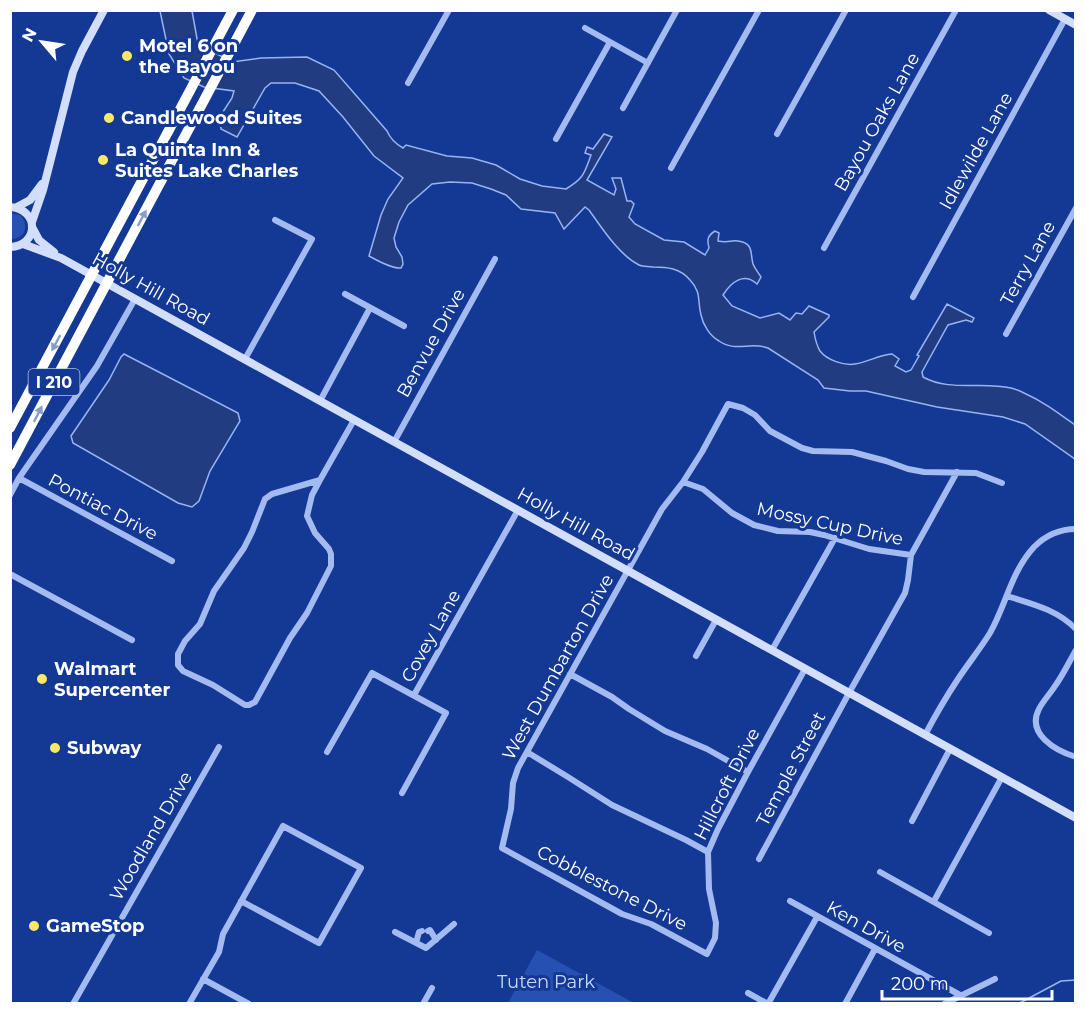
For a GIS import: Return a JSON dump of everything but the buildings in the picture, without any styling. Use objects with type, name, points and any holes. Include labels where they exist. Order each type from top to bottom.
[{"type":"highway","name":"I 210","points":[[10,428],[233,10]]},
{"type":"highway","name":"I 210","points":[[10,465],[252,10]]},
{"type":"street","points":[[10,255],[18,245],[28,240],[31,234],[73,72],[104,10]]},
{"type":"street","points":[[408,82],[449,10]]},
{"type":"street","points":[[623,108],[677,10]]},
{"type":"street","points":[[671,168],[759,10]]},
{"type":"street","points":[[777,134],[846,10]]},
{"type":"street","name":"Bayou Oaks Lane","points":[[824,248],[956,10]]},
{"type":"street","points":[[1049,10],[1076,25]]},
{"type":"street","name":"Idlewilde Lane","points":[[913,297],[1065,19]]},
{"type":"street","points":[[585,28],[648,63]]},
{"type":"street","points":[[556,139],[610,42]]},
{"type":"street","points":[[14,207],[30,200],[46,179]]},
{"type":"street","name":"Holly Hill Road","points":[[14,207],[28,214],[39,240],[61,258],[1076,818]]},
{"type":"street","name":"Terry Lane","points":[[1006,334],[1076,208]]},
{"type":"street","points":[[245,359],[312,239],[275,220]]},
{"type":"street","name":"Holly Hill Road","points":[[18,245],[61,258]]},
{"type":"street","name":"Benvue Drive","points":[[394,442],[495,259]]},
{"type":"street","points":[[345,294],[404,327]]},
{"type":"street","points":[[10,495],[19,478],[97,366],[135,299]]},
{"type":"street","points":[[320,401],[370,308]]},
{"type":"street","name":"West Dumbarton Drive","points":[[502,848],[511,809],[513,783],[518,768],[662,509],[702,452],[728,404],[743,408],[755,415],[770,430],[802,448],[813,451],[852,452],[924,472],[957,472]]},
{"type":"street","points":[[320,480],[272,494],[265,499],[244,548],[214,591],[200,624],[192,631],[177,658],[183,671],[213,685],[245,705],[255,702],[328,574],[331,554],[326,544],[311,528],[307,516],[312,495],[354,420]]},
{"type":"street","points":[[911,555],[957,472],[976,473],[1002,483]]},
{"type":"street","name":"Pontiac Drive","points":[[19,478],[172,561]]},
{"type":"street","name":"Mossy Cup Drive","points":[[683,482],[703,489],[732,513],[754,525],[778,531],[810,532],[869,549],[911,555]]},
{"type":"street","name":"Covey Lane","points":[[402,793],[446,713],[414,695],[518,510]]},
{"type":"street","points":[[925,735],[959,677],[990,632],[1018,568],[1033,548],[1052,534],[1076,529]]},
{"type":"street","points":[[772,650],[835,538]]},
{"type":"street","name":"Temple Street","points":[[759,859],[905,593],[911,555]]},
{"type":"street","points":[[10,574],[132,640]]},
{"type":"street","points":[[1007,596],[1052,611],[1076,629]]},
{"type":"street","points":[[696,656],[716,620]]},
{"type":"street","points":[[1076,650],[1037,715],[1037,728],[1045,742],[1076,757]]},
{"type":"street","name":"Hillcroft Drive","points":[[707,954],[715,938],[716,922],[709,889],[708,852],[748,772],[805,669]]},
{"type":"street","points":[[327,752],[372,673],[414,695]]},
{"type":"street","points":[[570,674],[612,697],[664,731],[707,749],[748,772]]},
{"type":"street","name":"Woodland Drive","points":[[73,1004],[219,747]]},
{"type":"street","points":[[912,821],[950,749]]},
{"type":"street","points":[[527,752],[612,805],[708,852]]},
{"type":"street","points":[[934,901],[1002,777]]},
{"type":"street","points":[[189,1004],[219,952],[223,934],[241,901],[283,826],[361,868],[319,944],[241,901]]},
{"type":"street","name":"Cobblestone Drive","points":[[502,848],[622,914],[651,924],[707,954]]},
{"type":"street","points":[[880,872],[989,933]]},
{"type":"street","name":"Ken Drive","points":[[790,901],[960,995]]},
{"type":"street","points":[[748,993],[768,1004],[817,917]]},
{"type":"street","points":[[395,932],[426,948],[454,924]]},
{"type":"street","points":[[416,943],[418,932],[430,930],[436,940]]},
{"type":"street","points":[[845,1004],[874,949]]},
{"type":"street","points":[[203,979],[249,1004]]},
{"type":"street","points":[[944,1004],[995,979]]},
{"type":"street","points":[[423,1004],[432,988]]},
{"type":"green space","points":[[10,213],[20,215],[25,223],[23,234],[11,239]]},
{"type":"green space","name":"Tuten Park","points":[[537,950],[634,1003],[508,1003]]},
{"type":"shaded area","points":[[160,11],[192,11],[198,44],[232,62],[261,58],[307,57],[334,70],[394,141],[403,148],[406,145],[447,156],[472,158],[496,165],[520,179],[542,186],[566,189],[577,182],[585,171],[591,155],[585,153],[587,147],[593,149],[604,134],[612,137],[587,180],[614,195],[616,189],[612,178],[621,178],[627,201],[634,204],[629,217],[635,224],[664,240],[684,242],[705,255],[709,248],[708,238],[715,231],[719,233],[718,241],[738,241],[749,246],[753,264],[761,277],[757,284],[752,280],[743,279],[730,286],[723,295],[732,306],[760,318],[779,313],[790,320],[796,313],[802,314],[809,306],[829,315],[814,332],[819,349],[831,360],[851,364],[892,354],[899,359],[895,366],[906,372],[911,370],[919,356],[917,355],[947,304],[974,318],[972,322],[966,320],[948,325],[922,372],[923,377],[944,384],[1011,388],[1038,400],[1075,425],[1075,459],[1025,424],[1003,417],[937,407],[866,391],[824,388],[818,380],[768,348],[738,347],[719,341],[705,326],[696,289],[686,276],[673,269],[642,266],[632,261],[618,248],[585,207],[564,229],[555,213],[521,209],[506,195],[491,189],[472,183],[432,184],[408,205],[399,222],[394,238],[402,257],[401,268],[381,262],[369,256],[381,215],[388,199],[403,178],[374,156],[319,91],[295,83],[271,83],[265,88],[237,137],[221,129],[219,118],[234,91],[204,87],[184,78],[169,54]]},
{"type":"shaded area","points":[[124,354],[238,413],[240,421],[210,471],[199,501],[192,507],[178,503],[73,443],[71,436]]},
{"type":"waterway","points":[[1018,1004],[1061,981],[1076,980]]},
{"type":"place","name":"Motel 6 on the Bayou","points":[[127,56]]},
{"type":"place","name":"Candlewood Suites","points":[[109,118]]},
{"type":"place","name":"La Quinta Inn & Suites Lake Charles","points":[[103,160]]},
{"type":"place","name":"Walmart Supercenter","points":[[42,679]]},
{"type":"place","name":"Subway","points":[[55,748]]},
{"type":"place","name":"GameStop","points":[[34,926]]}]
